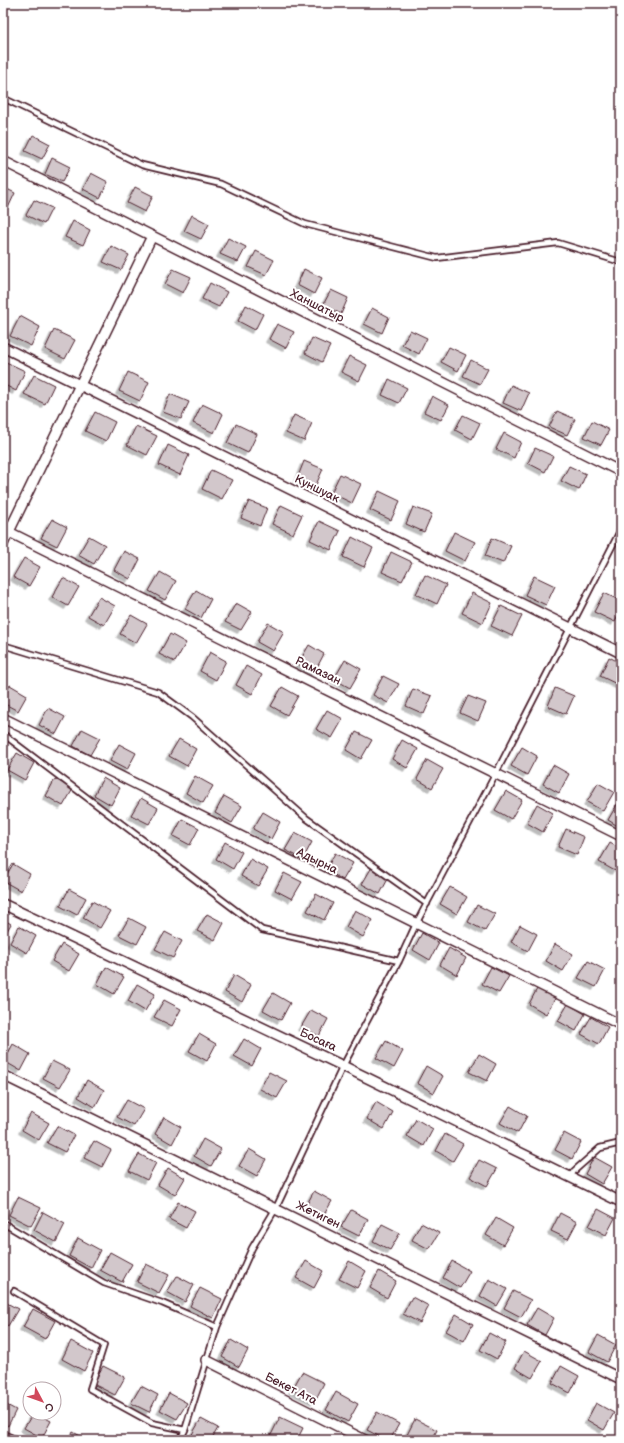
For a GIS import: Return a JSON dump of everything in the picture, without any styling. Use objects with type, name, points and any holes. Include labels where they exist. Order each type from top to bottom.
[{"type":"street","name":"Ханшатыр","points":[[3,161],[621,472]]},
{"type":"street","points":[[3,544],[6,531],[80,385],[152,236]]},
{"type":"street","name":"Куншуак","points":[[3,347],[621,653]]},
{"type":"street","name":"Рамазан","points":[[6,531],[621,836]]},
{"type":"street","name":"Адырна","points":[[3,718],[621,1025]]},
{"type":"street","name":"Босаға","points":[[3,904],[343,1066],[621,1202]]},
{"type":"street","name":"Жетиген","points":[[3,1075],[621,1379]]},
{"type":"street","name":"Бекет Ата","points":[[206,1360],[365,1440]]},
{"type":"street","points":[[3,1436],[12,1440]]},
{"type":"lane","points":[[3,98],[142,164],[221,184],[305,224],[437,258],[558,243],[621,262]]},
{"type":"lane","points":[[180,1440],[217,1327],[252,1248],[276,1208],[343,1066],[399,961],[416,924],[496,773],[621,530]]},
{"type":"lane","points":[[3,645],[158,692],[192,717],[306,818],[427,904]]},
{"type":"lane","points":[[3,734],[262,930],[399,961]]},
{"type":"lane","points":[[570,1177],[574,1171],[600,1148],[621,1143]]},
{"type":"lane","points":[[3,1223],[104,1283],[162,1304],[217,1327]]},
{"type":"lane","points":[[14,1292],[104,1345],[90,1389],[152,1424],[184,1430]]},
{"type":"building","points":[[33,135],[50,144],[42,159],[25,151]]},
{"type":"building","points":[[52,158],[70,167],[62,182],[45,174]]},
{"type":"building","points":[[91,173],[108,182],[100,198],[83,189]]},
{"type":"building","points":[[3,187],[15,193],[8,208],[3,206]]},
{"type":"building","points":[[135,187],[153,196],[145,212],[127,203]]},
{"type":"building","points":[[34,200],[52,208],[44,224],[26,215]]},
{"type":"building","points":[[192,215],[209,224],[201,239],[184,231]]},
{"type":"building","points":[[73,221],[90,230],[83,245],[65,237]]},
{"type":"building","points":[[228,238],[246,247],[238,262],[220,254]]},
{"type":"building","points":[[111,246],[129,255],[121,270],[103,262]]},
{"type":"building","points":[[256,251],[274,260],[266,275],[248,267]]},
{"type":"building","points":[[173,269],[191,277],[183,293],[165,284]]},
{"type":"building","points":[[304,269],[322,278],[314,294],[297,285]]},
{"type":"building","points":[[210,283],[227,292],[219,307],[202,299]]},
{"type":"building","points":[[331,290],[348,298],[341,314],[323,305]]},
{"type":"building","points":[[246,305],[263,314],[255,330],[238,321]]},
{"type":"building","points":[[372,308],[389,317],[382,333],[364,324]]},
{"type":"building","points":[[20,316],[40,327],[31,346],[10,336]]},
{"type":"building","points":[[277,324],[294,332],[286,348],[269,339]]},
{"type":"building","points":[[54,330],[75,340],[65,359],[45,349]]},
{"type":"building","points":[[410,330],[427,338],[419,354],[402,345]]},
{"type":"building","points":[[312,338],[330,346],[322,362],[305,353]]},
{"type":"building","points":[[449,347],[466,355],[458,371],[441,362]]},
{"type":"building","points":[[349,356],[367,365],[359,381],[341,372]]},
{"type":"building","points":[[471,360],[488,369],[480,384],[463,376]]},
{"type":"building","points":[[4,361],[25,371],[16,391],[3,384]]},
{"type":"building","points":[[128,372],[149,382],[140,401],[119,391]]},
{"type":"building","points":[[34,375],[54,385],[45,404],[24,394]]},
{"type":"building","points":[[389,379],[407,388],[399,403],[382,395]]},
{"type":"building","points":[[511,385],[529,393],[521,411],[503,403]]},
{"type":"building","points":[[170,394],[189,402],[181,419],[163,412]]},
{"type":"building","points":[[432,396],[449,405],[441,420],[424,412]]},
{"type":"building","points":[[202,404],[223,414],[214,433],[193,423]]},
{"type":"building","points":[[557,411],[575,419],[567,435],[549,427]]},
{"type":"building","points":[[95,412],[115,422],[106,441],[85,431]]},
{"type":"building","points":[[294,415],[312,423],[304,441],[286,433]]},
{"type":"building","points":[[463,415],[480,423],[472,439],[455,430]]},
{"type":"building","points":[[592,421],[609,430],[601,445],[584,437]]},
{"type":"building","points":[[236,424],[257,434],[248,453],[227,443]]},
{"type":"building","points":[[136,426],[157,436],[147,455],[127,445]]},
{"type":"building","points":[[504,433],[521,442],[514,458],[496,449]]},
{"type":"building","points":[[168,445],[189,455],[180,475],[159,465]]},
{"type":"building","points":[[535,448],[553,456],[545,472],[528,463]]},
{"type":"building","points":[[304,461],[323,469],[315,487],[297,479]]},
{"type":"building","points":[[569,466],[586,474],[579,490],[561,481]]},
{"type":"building","points":[[211,470],[232,480],[222,499],[202,489]]},
{"type":"building","points":[[340,474],[361,484],[352,503],[331,493]]},
{"type":"building","points":[[379,491],[400,501],[391,520],[370,510]]},
{"type":"building","points":[[249,501],[267,508],[260,526],[241,518]]},
{"type":"building","points":[[281,505],[302,515],[293,534],[272,524]]},
{"type":"building","points":[[413,507],[432,514],[424,532],[406,524]]},
{"type":"building","points":[[52,519],[67,527],[57,546],[41,538]]},
{"type":"building","points":[[319,521],[340,531],[331,550],[310,540]]},
{"type":"building","points":[[454,532],[475,542],[465,561],[445,551]]},
{"type":"building","points":[[89,536],[105,545],[94,564],[78,555]]},
{"type":"building","points":[[352,537],[373,548],[364,567],[343,557]]},
{"type":"building","points":[[492,538],[511,546],[503,563],[485,556]]},
{"type":"building","points":[[124,551],[140,559],[130,579],[114,570]]},
{"type":"building","points":[[391,552],[412,562],[402,581],[382,572]]},
{"type":"building","points":[[24,558],[40,567],[29,586],[13,577]]},
{"type":"building","points":[[160,572],[176,581],[165,600],[149,591]]},
{"type":"building","points":[[425,575],[446,585],[437,604],[416,594]]},
{"type":"building","points":[[534,576],[555,586],[546,605],[525,595]]},
{"type":"building","points":[[63,578],[79,587],[68,606],[52,597]]},
{"type":"building","points":[[196,590],[211,599],[201,618],[185,609]]},
{"type":"building","points":[[472,593],[492,603],[483,623],[462,613]]},
{"type":"building","points":[[604,593],[621,601],[621,610],[615,622],[594,612]]},
{"type":"building","points":[[99,597],[115,606],[104,625],[88,616]]},
{"type":"building","points":[[236,603],[252,612],[241,630],[225,622]]},
{"type":"building","points":[[501,606],[522,616],[512,636],[491,626]]},
{"type":"building","points":[[131,615],[147,624],[136,643],[120,634]]},
{"type":"building","points":[[268,623],[284,632],[273,651],[257,642]]},
{"type":"building","points":[[170,634],[186,643],[175,662],[159,654]]},
{"type":"building","points":[[309,645],[324,654],[314,673],[298,664]]},
{"type":"building","points":[[210,652],[226,661],[216,680],[200,671]]},
{"type":"building","points":[[609,657],[621,663],[621,686],[600,676]]},
{"type":"building","points":[[345,660],[361,669],[350,688],[334,679]]},
{"type":"building","points":[[246,666],[262,675],[252,694],[236,685]]},
{"type":"building","points":[[383,676],[399,684],[388,703],[373,695]]},
{"type":"building","points":[[10,685],[27,695],[18,711],[3,703],[3,697]]},
{"type":"building","points":[[282,687],[298,696],[287,715],[271,706]]},
{"type":"building","points":[[555,688],[574,696],[566,714],[548,706]]},
{"type":"building","points":[[413,689],[432,696],[424,714],[406,706]]},
{"type":"building","points":[[468,696],[486,703],[478,721],[460,713]]},
{"type":"building","points":[[48,708],[65,717],[56,734],[39,725]]},
{"type":"building","points":[[327,710],[343,719],[332,738],[316,729]]},
{"type":"building","points":[[82,729],[100,738],[90,755],[73,746]]},
{"type":"building","points":[[356,732],[372,740],[361,759],[346,750]]},
{"type":"building","points":[[179,739],[196,749],[187,766],[169,756]]},
{"type":"building","points":[[402,740],[418,749],[407,768],[392,759]]},
{"type":"building","points":[[119,744],[136,753],[127,770],[110,761]]},
{"type":"building","points":[[522,747],[537,756],[527,775],[511,766]]},
{"type":"building","points":[[17,753],[34,763],[25,780],[7,770]]},
{"type":"building","points":[[427,760],[443,769],[432,788],[417,779]]},
{"type":"building","points":[[553,765],[569,774],[559,793],[543,784]]},
{"type":"building","points":[[195,776],[213,786],[203,803],[186,793]]},
{"type":"building","points":[[103,778],[120,788],[111,805],[94,795]]},
{"type":"building","points":[[55,779],[73,789],[63,806],[46,796]]},
{"type":"building","points":[[598,783],[614,792],[603,811],[587,802]]},
{"type":"building","points":[[506,791],[522,800],[511,819],[495,810]]},
{"type":"building","points":[[224,796],[242,806],[232,823],[215,813]]},
{"type":"building","points":[[141,798],[158,808],[149,824],[131,815]]},
{"type":"building","points":[[619,801],[621,803],[621,828],[608,820]]},
{"type":"building","points":[[537,804],[553,813],[543,832],[527,823]]},
{"type":"building","points":[[263,812],[280,822],[271,839],[253,829]]},
{"type":"building","points":[[182,819],[199,828],[190,845],[173,836]]},
{"type":"building","points":[[566,829],[584,837],[577,855],[558,847]]},
{"type":"building","points":[[295,833],[312,842],[303,859],[285,850]]},
{"type":"building","points":[[225,842],[242,852],[233,869],[216,859]]},
{"type":"building","points":[[610,843],[621,849],[621,860],[615,871],[599,862]]},
{"type":"building","points":[[335,853],[353,863],[343,880],[326,870]]},
{"type":"building","points":[[250,859],[268,869],[258,886],[241,876]]},
{"type":"building","points":[[13,864],[30,874],[21,891],[3,881]]},
{"type":"building","points":[[372,867],[389,877],[380,894],[362,884]]},
{"type":"building","points":[[284,873],[302,882],[292,899],[275,890]]},
{"type":"building","points":[[450,887],[467,897],[457,914],[440,904]]},
{"type":"building","points":[[69,889],[86,898],[77,915],[60,906]]},
{"type":"building","points":[[316,894],[333,903],[324,920],[307,911]]},
{"type":"building","points":[[92,901],[110,911],[100,928],[83,918]]},
{"type":"building","points":[[477,905],[495,914],[485,931],[468,922]]},
{"type":"building","points":[[355,910],[373,920],[363,937],[346,927]]},
{"type":"building","points":[[207,914],[224,923],[215,940],[197,931]]},
{"type":"building","points":[[129,918],[146,927],[137,944],[119,935]]},
{"type":"building","points":[[3,919],[11,924],[3,938]]},
{"type":"building","points":[[520,925],[537,934],[528,951],[511,942]]},
{"type":"building","points":[[19,926],[36,936],[27,953],[10,943]]},
{"type":"building","points":[[165,932],[182,941],[173,958],[155,949]]},
{"type":"building","points":[[422,933],[439,943],[430,960],[413,950]]},
{"type":"building","points":[[62,944],[79,954],[69,971],[52,961]]},
{"type":"building","points":[[555,944],[573,954],[563,971],[546,961]]},
{"type":"building","points":[[449,948],[466,958],[457,975],[440,965]]},
{"type":"building","points":[[588,961],[605,970],[596,987],[578,978]]},
{"type":"building","points":[[106,967],[124,977],[114,994],[97,984]]},
{"type":"building","points":[[491,967],[509,976],[499,993],[482,984]]},
{"type":"building","points":[[234,975],[251,985],[242,1002],[225,992]]},
{"type":"building","points":[[137,984],[155,994],[145,1011],[128,1001]]},
{"type":"building","points":[[538,987],[556,997],[546,1014],[529,1004]]},
{"type":"building","points":[[273,993],[290,1003],[281,1020],[263,1010]]},
{"type":"building","points":[[164,1000],[181,1009],[172,1026],[154,1017]]},
{"type":"building","points":[[568,1004],[585,1014],[576,1031],[558,1021]]},
{"type":"building","points":[[311,1010],[328,1019],[319,1036],[301,1027]]},
{"type":"building","points":[[591,1017],[608,1027],[599,1044],[581,1034]]},
{"type":"building","points":[[199,1034],[216,1044],[207,1061],[189,1051]]},
{"type":"building","points":[[244,1039],[261,1049],[252,1066],[234,1056]]},
{"type":"building","points":[[386,1041],[403,1051],[394,1068],[376,1058]]},
{"type":"building","points":[[13,1044],[30,1054],[21,1071],[4,1061]]},
{"type":"building","points":[[479,1054],[496,1064],[487,1081],[469,1072]]},
{"type":"building","points":[[52,1061],[70,1070],[60,1087],[43,1078]]},
{"type":"building","points":[[426,1066],[443,1076],[434,1093],[417,1083]]},
{"type":"building","points":[[269,1072],[287,1081],[277,1098],[260,1089]]},
{"type":"building","points":[[87,1080],[104,1090],[95,1107],[78,1097]]},
{"type":"building","points":[[127,1100],[144,1109],[134,1126],[117,1117]]},
{"type":"building","points":[[376,1102],[393,1112],[384,1129],[367,1119]]},
{"type":"building","points":[[510,1106],[527,1116],[518,1133],[500,1123]]},
{"type":"building","points":[[31,1113],[49,1123],[39,1140],[22,1130]]},
{"type":"building","points":[[164,1117],[181,1127],[172,1144],[155,1134]]},
{"type":"building","points":[[416,1119],[433,1129],[424,1146],[407,1136]]},
{"type":"building","points":[[57,1126],[74,1135],[65,1152],[47,1143]]},
{"type":"building","points":[[564,1133],[581,1142],[572,1159],[555,1150]]},
{"type":"building","points":[[445,1134],[463,1144],[453,1161],[436,1151]]},
{"type":"building","points":[[203,1139],[221,1149],[211,1166],[194,1156]]},
{"type":"building","points":[[94,1141],[111,1150],[102,1167],[84,1158]]},
{"type":"building","points":[[249,1149],[266,1159],[257,1176],[239,1166]]},
{"type":"building","points":[[139,1154],[156,1163],[147,1180],[129,1171]]},
{"type":"building","points":[[594,1157],[612,1167],[602,1184],[585,1174]]},
{"type":"building","points":[[479,1160],[497,1169],[487,1186],[470,1177]]},
{"type":"building","points":[[168,1168],[185,1178],[175,1195],[158,1185]]},
{"type":"building","points":[[314,1191],[332,1201],[322,1218],[305,1208]]},
{"type":"building","points":[[18,1197],[41,1208],[31,1226],[9,1215]]},
{"type":"building","points":[[178,1202],[195,1211],[186,1228],[169,1219]]},
{"type":"building","points":[[598,1209],[615,1218],[606,1235],[589,1226]]},
{"type":"building","points":[[351,1210],[368,1219],[359,1236],[341,1227]]},
{"type":"building","points":[[43,1212],[65,1224],[56,1242],[34,1230]]},
{"type":"building","points":[[560,1213],[577,1222],[568,1239],[551,1231]]},
{"type":"building","points":[[496,1218],[513,1228],[503,1245],[486,1235]]},
{"type":"building","points":[[421,1223],[439,1233],[429,1249],[412,1240]]},
{"type":"building","points":[[382,1224],[400,1233],[390,1250],[373,1241]]},
{"type":"building","points":[[78,1238],[100,1250],[91,1268],[69,1256]]},
{"type":"building","points":[[110,1252],[132,1264],[122,1282],[100,1270]]},
{"type":"building","points":[[306,1261],[323,1271],[314,1288],[296,1278]]},
{"type":"building","points":[[349,1261],[366,1271],[357,1288],[339,1279]]},
{"type":"building","points":[[452,1261],[470,1271],[460,1288],[443,1278]]},
{"type":"building","points":[[146,1264],[169,1275],[159,1293],[137,1282]]},
{"type":"building","points":[[379,1271],[396,1281],[387,1298],[370,1288]]},
{"type":"building","points":[[177,1276],[194,1285],[185,1302],[167,1292]]},
{"type":"building","points":[[489,1279],[507,1289],[497,1306],[480,1296]]},
{"type":"building","points":[[200,1288],[222,1299],[213,1318],[190,1306]]},
{"type":"building","points":[[513,1291],[531,1300],[521,1317],[504,1308]]},
{"type":"building","points":[[412,1297],[429,1306],[420,1323],[403,1314]]},
{"type":"building","points":[[3,1301],[18,1309],[8,1326],[3,1323]]},
{"type":"building","points":[[537,1308],[554,1318],[545,1335],[527,1325]]},
{"type":"building","points":[[33,1309],[55,1321],[45,1339],[23,1327]]},
{"type":"building","points":[[456,1314],[473,1324],[464,1341],[446,1331]]},
{"type":"building","points":[[489,1333],[506,1342],[497,1359],[480,1350]]},
{"type":"building","points":[[598,1335],[616,1345],[607,1362],[589,1352]]},
{"type":"building","points":[[231,1340],[248,1350],[239,1367],[222,1357]]},
{"type":"building","points":[[71,1341],[93,1353],[84,1371],[62,1359]]},
{"type":"building","points":[[524,1351],[542,1361],[532,1378],[515,1368]]},
{"type":"building","points":[[103,1366],[125,1377],[115,1395],[93,1384]]},
{"type":"building","points":[[561,1366],[579,1376],[570,1393],[552,1383]]},
{"type":"building","points":[[302,1372],[324,1383],[315,1401],[292,1390]]},
{"type":"building","points":[[141,1386],[158,1395],[149,1412],[131,1403]]},
{"type":"building","points":[[336,1392],[358,1404],[348,1422],[326,1410]]},
{"type":"building","points":[[169,1393],[187,1403],[177,1419],[160,1410]]},
{"type":"building","points":[[3,1403],[16,1410],[8,1426],[3,1423]]},
{"type":"building","points":[[596,1403],[614,1413],[604,1430],[587,1420]]},
{"type":"building","points":[[377,1412],[399,1424],[390,1440],[386,1440],[367,1430]]},
{"type":"building","points":[[280,1417],[303,1428],[297,1440],[281,1440],[271,1435]]},
{"type":"building","points":[[201,1419],[218,1428],[211,1440],[199,1440],[191,1436]]},
{"type":"building","points":[[415,1419],[437,1430],[432,1440],[412,1440],[406,1437]]},
{"type":"building","points":[[28,1421],[51,1421],[42,1438],[24,1428]]},
{"type":"building","points":[[73,1432],[88,1440],[69,1440]]}]
